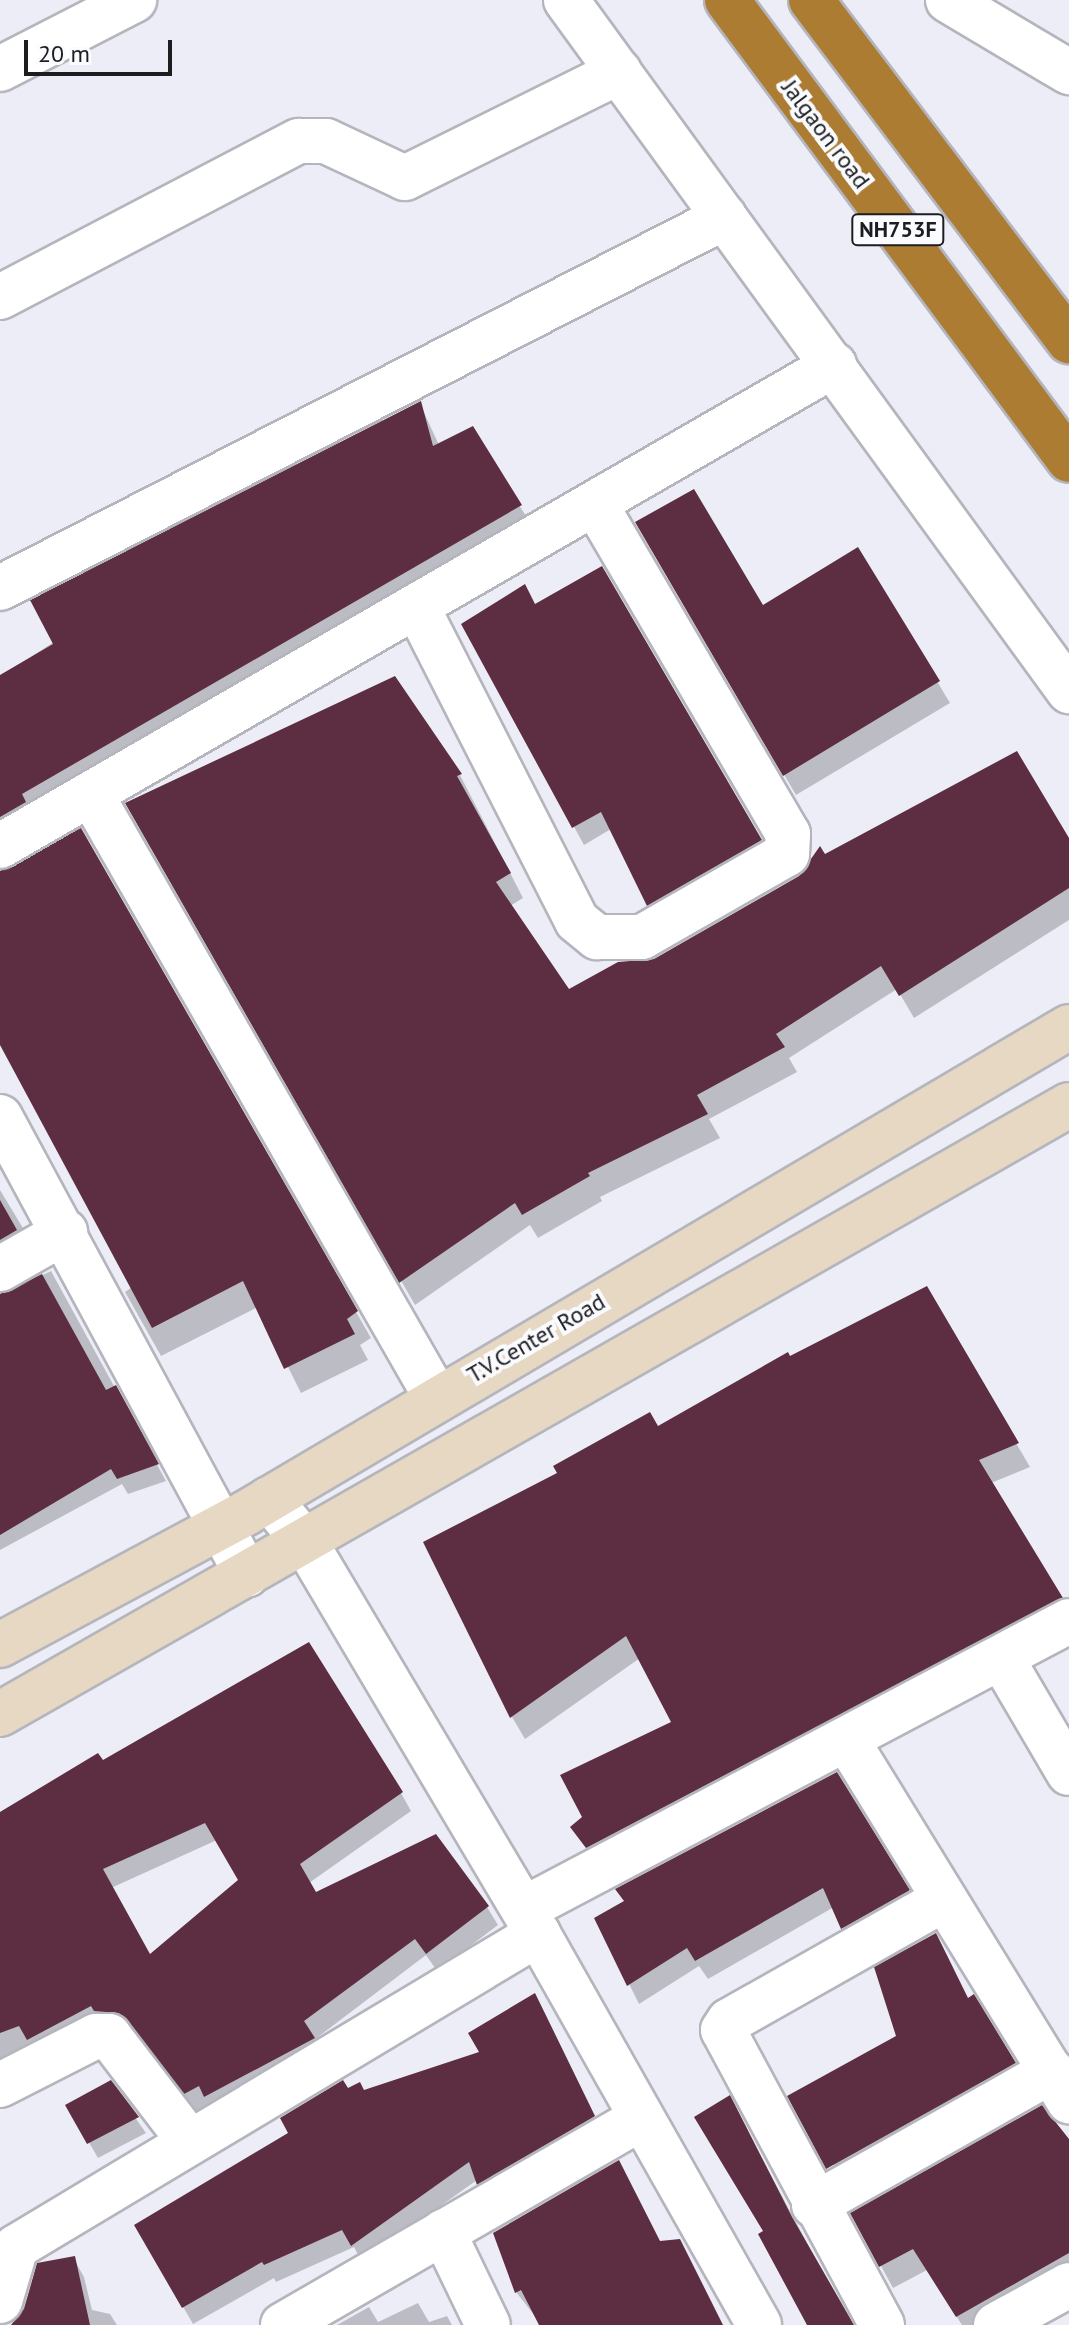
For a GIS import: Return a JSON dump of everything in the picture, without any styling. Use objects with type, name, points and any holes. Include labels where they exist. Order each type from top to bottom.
[{"type":"highway","name":"Jalgaon road","points":[[727,0],[1069,460]]},
{"type":"highway","name":"NH753F","points":[[811,0],[1069,341]]},
{"type":"street","points":[[0,69],[134,0]]},
{"type":"street","points":[[566,0],[1069,691]]},
{"type":"street","points":[[948,0],[1069,72]]},
{"type":"street","points":[[0,297],[299,141],[326,141],[405,178],[619,72]]},
{"type":"street","points":[[0,588],[725,217]]},
{"type":"street","points":[[0,846],[92,796],[834,365]]},
{"type":"street","points":[[417,607],[577,921],[597,937],[642,937],[787,854],[788,834],[595,504]]},
{"type":"street","points":[[92,796],[436,1397]]},
{"type":"street","name":"T.V.Center Road","points":[[0,1645],[269,1499],[436,1397],[1069,1027]]},
{"type":"street","points":[[0,1714],[1069,1105]]},
{"type":"street","points":[[0,1117],[65,1232],[247,1575]]},
{"type":"street","points":[[0,1269],[65,1232]]},
{"type":"street","points":[[269,1499],[305,1542],[531,1922],[759,2325]]},
{"type":"street","points":[[0,2301],[16,2247],[190,2142],[531,1922],[1069,1621]]},
{"type":"street","points":[[1002,1659],[1069,1773]]},
{"type":"street","points":[[814,2205],[1061,2086],[943,1900],[848,1742]]},
{"type":"street","points":[[882,2325],[814,2205],[723,2030],[729,2021],[943,1900]]},
{"type":"street","points":[[0,2085],[96,2036],[109,2036],[190,2142]]},
{"type":"street","points":[[283,2325],[642,2118]]},
{"type":"street","points":[[443,2232],[488,2325]]},
{"type":"street","points":[[996,2325],[1069,2285]]},
{"type":"building","points":[[421,401],[433,446],[473,426],[522,505],[22,794],[26,802],[0,817],[0,675],[53,644],[30,600]]},
{"type":"building","points":[[694,489],[763,605],[858,547],[940,681],[783,776],[635,522]]},
{"type":"building","points":[[602,566],[762,840],[647,906],[601,812],[572,828],[461,624],[525,584],[535,604]]},
{"type":"building","points":[[395,676],[462,774],[457,776],[511,873],[496,882],[569,989],[618,962],[654,959],[799,876],[820,846],[825,854],[1017,751],[1069,838],[1069,888],[899,996],[881,966],[776,1034],[785,1047],[697,1095],[708,1114],[588,1173],[590,1176],[522,1215],[515,1203],[399,1283],[125,803]]},
{"type":"building","points":[[81,828],[358,1311],[347,1319],[355,1334],[284,1369],[243,1281],[152,1328],[0,1045],[0,871]]},
{"type":"building","points":[[0,1200],[17,1230],[0,1240]]},
{"type":"building","points":[[42,1274],[106,1390],[116,1385],[159,1464],[117,1479],[111,1469],[0,1535],[0,1294]]},
{"type":"building","points":[[927,1286],[1019,1443],[979,1460],[1063,1598],[586,1848],[570,1827],[582,1817],[560,1775],[671,1722],[626,1636],[510,1718],[423,1542],[557,1473],[553,1466],[650,1412],[658,1426],[788,1352],[790,1356]]},
{"type":"building","points":[[309,1642],[403,1792],[300,1864],[316,1892],[436,1834],[489,1906],[426,1954],[415,1939],[304,2021],[315,2038],[204,2097],[199,2086],[184,2094],[119,2013],[94,2011],[91,2006],[27,2040],[19,2026],[0,2033],[0,1812],[98,1753],[103,1760]],"holes":[[[205,1823],[238,1880],[150,1954],[103,1869]]]},
{"type":"building","points":[[837,1772],[910,1890],[841,1929],[823,1888],[695,1961],[687,1948],[627,1986],[594,1918],[624,1901],[615,1889]]},
{"type":"building","points":[[936,1933],[968,1998],[974,1994],[1016,2063],[826,2169],[787,2096],[896,2036],[874,1967]]},
{"type":"building","points":[[535,1993],[595,2116],[477,2185],[469,2162],[351,2246],[342,2230],[264,2265],[262,2262],[182,2308],[134,2225],[288,2133],[280,2118],[343,2080],[348,2088],[360,2082],[364,2090],[479,2052],[468,2033]]},
{"type":"building","points":[[111,2080],[139,2117],[87,2144],[65,2105]]},
{"type":"building","points":[[730,2095],[792,2217],[854,2325],[807,2325],[758,2234],[763,2231],[694,2117]]},
{"type":"building","points":[[1042,2105],[1069,2139],[1069,2253],[956,2317],[913,2249],[879,2267],[850,2213]]},
{"type":"building","points":[[619,2160],[660,2241],[680,2239],[723,2325],[539,2325],[521,2290],[515,2293],[493,2233]]},
{"type":"building","points":[[75,2256],[90,2325],[11,2325],[24,2309],[37,2263]]}]
